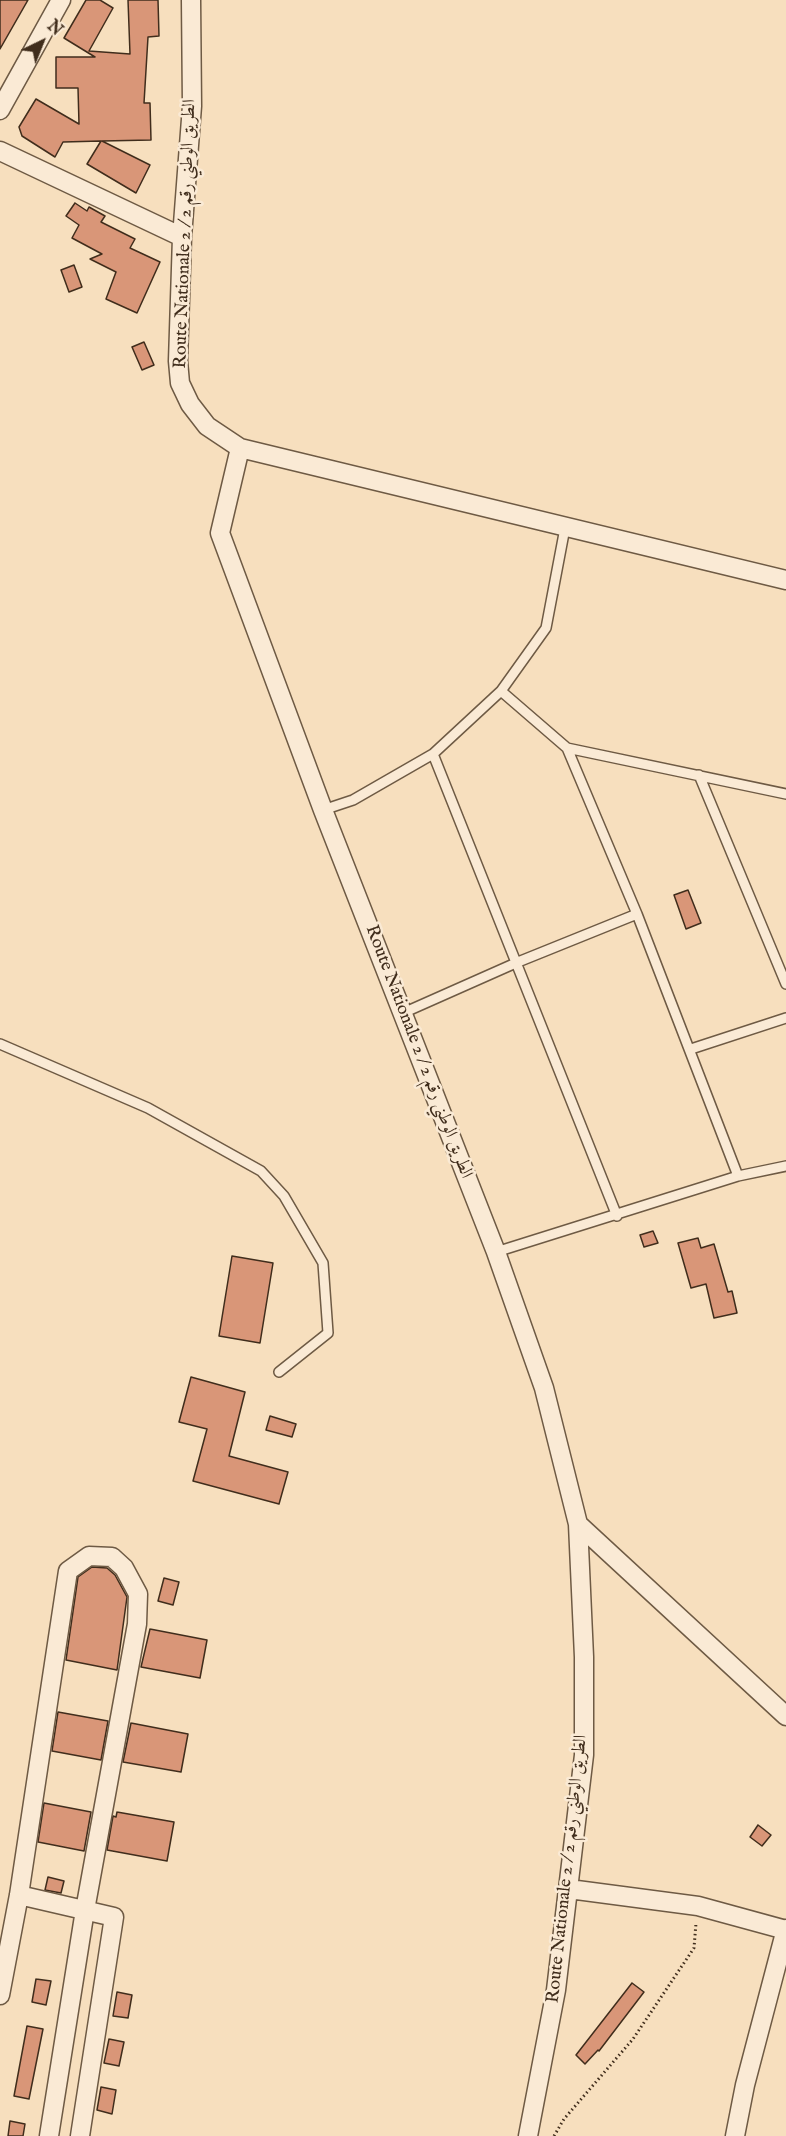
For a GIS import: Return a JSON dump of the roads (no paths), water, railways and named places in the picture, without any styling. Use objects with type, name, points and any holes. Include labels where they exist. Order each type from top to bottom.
[{"type":"street","points":[[0,110],[60,0]]},
{"type":"street","name":"Route Nationale 2 / الطريق الوطني رقم 2","points":[[191,0],[192,106],[182,237],[178,361],[180,383],[190,404],[207,426],[240,448],[220,533],[323,810],[496,1252],[544,1388],[578,1524],[584,1657],[584,1755],[556,1990],[528,2136]]},
{"type":"street","points":[[0,151],[182,237]]},
{"type":"street","points":[[240,448],[786,580]]},
{"type":"street","points":[[578,1524],[786,1716]]},
{"type":"street","points":[[0,1995],[19,1895],[68,1571],[89,1556],[112,1557],[124,1568],[138,1594],[137,1624],[86,1910],[49,2136]]},
{"type":"street","points":[[569,1889],[698,1906],[786,1930],[745,2085],[735,2136]]},
{"type":"street","points":[[19,1895],[114,1917],[80,2136]]},
{"type":"lane","points":[[323,810],[353,800],[433,754],[501,691],[546,628],[565,528]]},
{"type":"lane","points":[[501,691],[567,748],[691,1049],[738,1176]]},
{"type":"lane","points":[[567,748],[786,794]]},
{"type":"lane","points":[[433,754],[518,962],[617,1216]]},
{"type":"lane","points":[[699,775],[786,984]]},
{"type":"lane","points":[[403,1013],[518,962],[637,914]]},
{"type":"lane","points":[[691,1049],[786,1018]]},
{"type":"lane","points":[[0,1044],[148,1108],[261,1171],[284,1196],[322,1263],[328,1333],[279,1372]]},
{"type":"lane","points":[[496,1252],[617,1216],[738,1176],[786,1166]]}]
